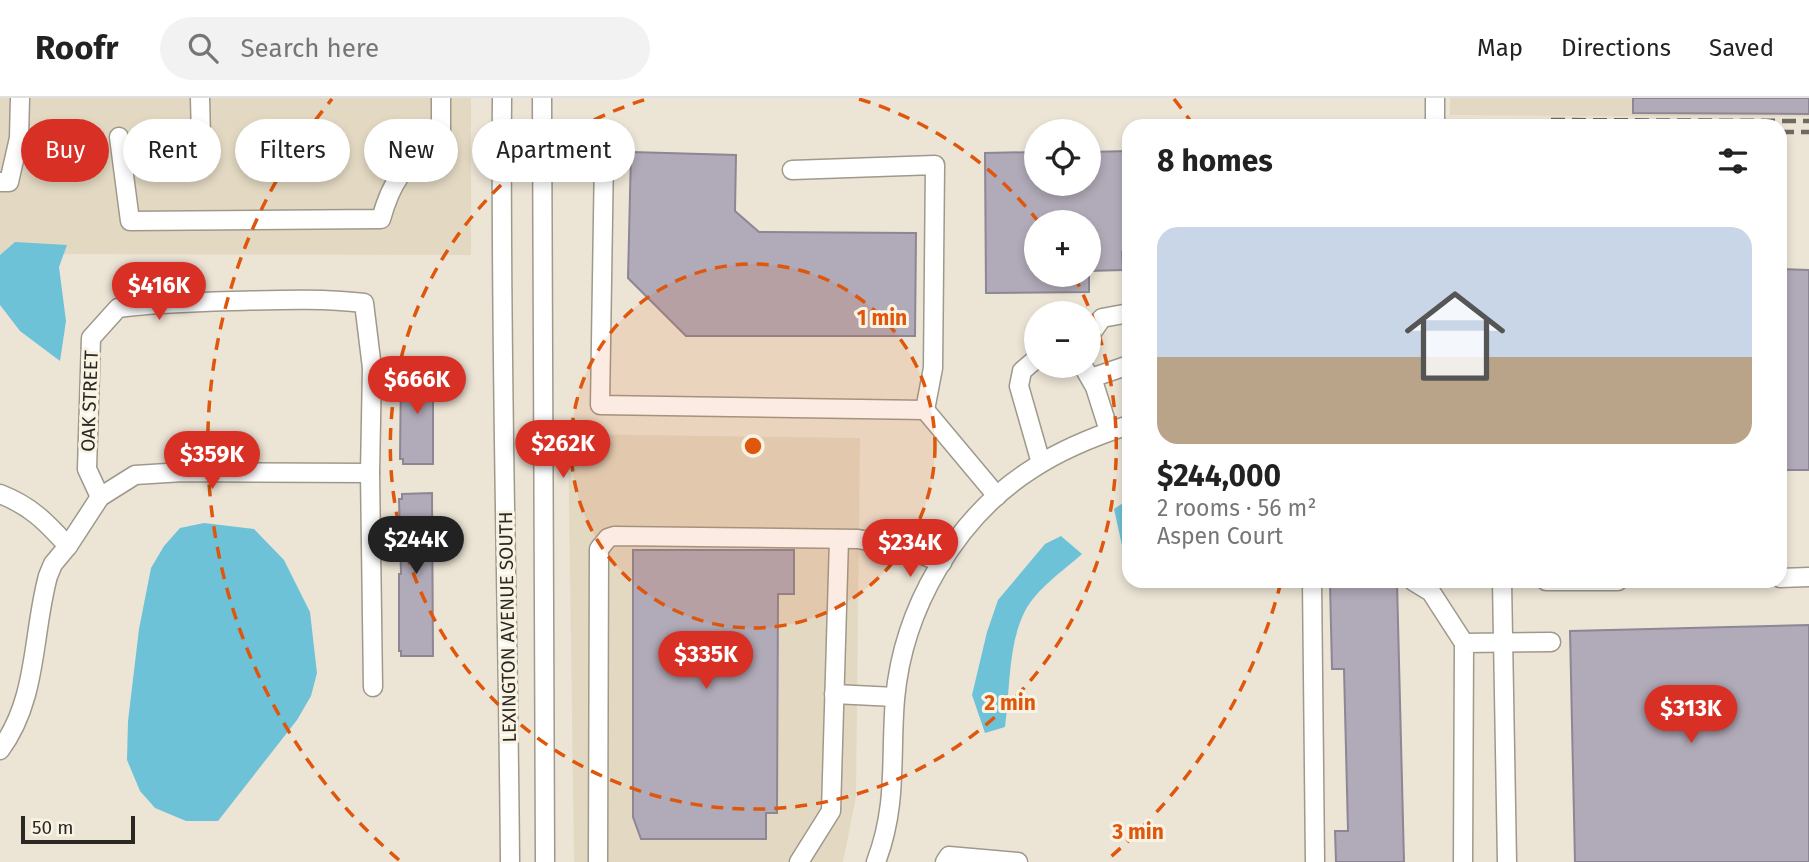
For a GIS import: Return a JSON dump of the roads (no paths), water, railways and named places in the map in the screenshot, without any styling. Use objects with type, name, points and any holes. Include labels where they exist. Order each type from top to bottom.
[{"type":"street","points":[[0,182],[9,182],[19,138],[20,98]]},
{"type":"street","points":[[201,98],[201,119]]},
{"type":"street","points":[[119,137],[130,221],[381,219],[387,198],[402,170],[440,137],[441,98]]},
{"type":"street","name":"LEXINGTON AVENUE SOUTH","points":[[502,98],[501,259],[510,862]]},
{"type":"street","name":"LEXINGTON AVENUE SOUTH","points":[[542,98],[545,862]]},
{"type":"street","points":[[1435,98],[1435,119]]},
{"type":"street","points":[[792,170],[935,165],[933,368],[925,410]]},
{"type":"street","points":[[604,182],[600,405],[925,410],[997,496]]},
{"type":"street","name":"OAK STREET","points":[[100,496],[88,469],[91,338],[118,308],[152,303],[331,299],[364,303],[372,368],[370,472]]},
{"type":"street","points":[[1101,318],[1122,314]]},
{"type":"street","points":[[1101,370],[1122,366]]},
{"type":"street","points":[[1024,369],[1018,386],[1041,463]]},
{"type":"street","points":[[1089,378],[1109,432]]},
{"type":"street","points":[[876,862],[889,823],[892,802],[895,697],[905,646],[924,593],[969,525],[997,496],[1041,463],[1078,443],[1122,427]]},
{"type":"street","points":[[0,750],[7,724],[26,703],[48,576],[53,564],[68,546],[100,496],[135,475],[183,472],[370,472],[373,687]]},
{"type":"street","points":[[0,494],[18,501],[41,517],[68,546]]},
{"type":"street","points":[[598,862],[599,549],[608,538],[858,539],[909,550],[942,563]]},
{"type":"street","points":[[799,862],[831,811],[839,539]]},
{"type":"street","points":[[1787,578],[1809,577]]},
{"type":"street","points":[[1312,588],[1315,862]]},
{"type":"street","points":[[1424,588],[1431,592],[1464,643],[1463,862]]},
{"type":"street","points":[[1503,588],[1507,862]]},
{"type":"street","points":[[1464,643],[1551,642]]},
{"type":"street","points":[[834,695],[895,697]]},
{"type":"street","points":[[944,862],[949,856],[1018,862]]},
{"type":"water","points":[[15,242],[67,245],[59,267],[66,321],[60,361],[20,331],[0,305],[0,255]]},
{"type":"water","points":[[1122,504],[1122,545],[1114,509]]},
{"type":"water","points":[[204,523],[254,529],[284,560],[310,612],[317,673],[311,696],[297,720],[218,821],[186,821],[155,808],[140,791],[127,760],[128,721],[139,629],[151,568],[164,546],[180,528]]},
{"type":"water","points":[[1061,536],[1082,554],[1043,588],[1024,613],[1012,654],[1005,727],[985,733],[972,695],[987,632],[998,600],[1045,544]]},
{"type":"railway","points":[[1787,121],[1809,121]]},
{"type":"railway","points":[[1787,132],[1809,132]]}]
